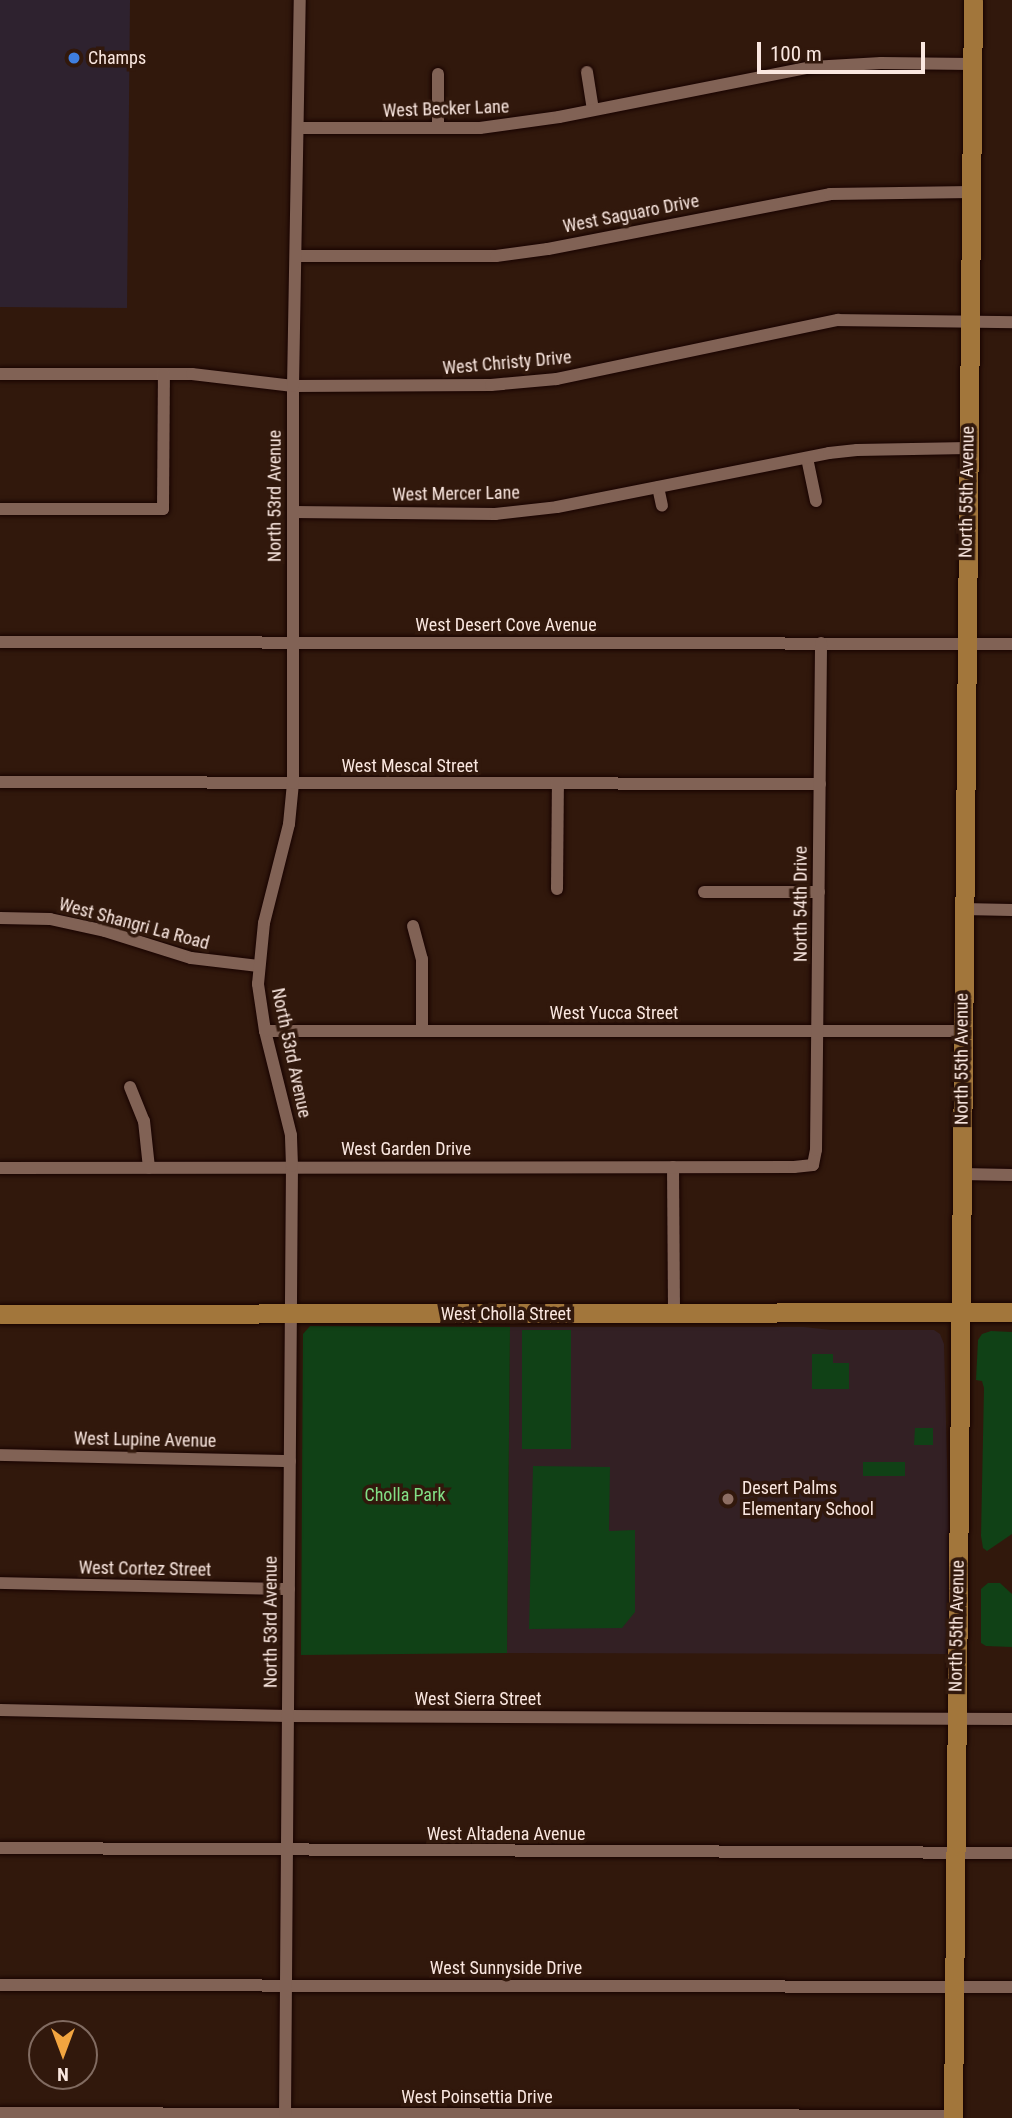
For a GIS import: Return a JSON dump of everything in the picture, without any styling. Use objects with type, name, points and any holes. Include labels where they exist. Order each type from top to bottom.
[{"type":"street","name":"North 53rd Avenue","points":[[285,2116],[292,1166],[285,1104],[265,1031],[258,984],[264,923],[289,824],[293,783],[293,386],[300,0]]},
{"type":"street","name":"North 55th Avenue","points":[[953,2117],[973,0]]},
{"type":"street","name":"West Becker Lane","points":[[298,128],[513,125],[736,80],[844,64],[972,64]]},
{"type":"street","points":[[734,65],[736,80]]},
{"type":"street","points":[[587,72],[593,109]]},
{"type":"street","points":[[438,74],[438,128]]},
{"type":"street","name":"West Saguaro Drive","points":[[296,257],[496,256],[548,249],[830,194],[971,192]]},
{"type":"street","name":"West Christy Drive","points":[[0,374],[164,374],[293,386],[478,386],[557,379],[838,320],[1012,322]]},
{"type":"street","points":[[0,509],[163,509],[164,374]]},
{"type":"street","name":"West Mercer Lane","points":[[293,512],[495,514],[557,507],[857,450],[968,449]]},
{"type":"street","points":[[807,458],[816,501]]},
{"type":"street","points":[[658,487],[663,506]]},
{"type":"street","name":"West Desert Cove Avenue","points":[[0,642],[1012,644]]},
{"type":"street","name":"North 54th Drive","points":[[813,1165],[816,1150],[818,1030],[821,643]]},
{"type":"street","name":"West Mescal Street","points":[[0,782],[820,784]]},
{"type":"street","points":[[557,889],[558,784]]},
{"type":"street","points":[[704,892],[819,892]]},
{"type":"street","points":[[963,909],[1012,910]]},
{"type":"street","name":"West Shangri La Road","points":[[0,918],[50,919],[105,930],[216,964],[259,966]]},
{"type":"street","points":[[413,926],[422,959],[422,1030]]},
{"type":"street","name":"West Yucca Street","points":[[265,1031],[962,1031]]},
{"type":"street","points":[[130,1087],[144,1121],[149,1168]]},
{"type":"street","name":"West Garden Drive","points":[[0,1168],[813,1165]]},
{"type":"street","points":[[673,1167],[674,1314]]},
{"type":"street","points":[[961,1174],[1012,1175]]},
{"type":"street","name":"West Cholla Street","points":[[0,1314],[1012,1312]]},
{"type":"street","name":"West Lupine Avenue","points":[[0,1455],[290,1461]]},
{"type":"street","name":"West Cortez Street","points":[[0,1583],[289,1589]]},
{"type":"street","name":"West Sierra Street","points":[[0,1710],[288,1716],[957,1718]]},
{"type":"street","points":[[957,1718],[1012,1719]]},
{"type":"street","name":"West Altadena Avenue","points":[[0,1847],[287,1851],[1012,1853]]},
{"type":"street","name":"West Sunnyside Drive","points":[[0,1985],[1012,1987]]},
{"type":"street","name":"West Poinsettia Drive","points":[[0,2113],[70,2116],[953,2117]]},
{"type":"shaded area","points":[[0,0],[130,0],[127,308],[0,307]]},
{"type":"shaded area","name":"Desert Palms Elementary School","points":[[510,1327],[804,1327],[831,1330],[934,1330],[940,1334],[944,1344],[952,1654],[507,1653]]},
{"type":"green space","name":"Cholla Park","points":[[310,1326],[510,1327],[507,1653],[301,1655],[303,1334]]},
{"type":"green space","points":[[522,1330],[571,1330],[571,1449],[522,1449]]},
{"type":"green space","points":[[991,1331],[1012,1332],[1012,1534],[987,1551],[983,1548],[981,1536],[984,1388],[982,1381],[976,1380],[978,1340],[982,1334]]},
{"type":"green space","points":[[812,1354],[833,1354],[833,1363],[849,1363],[849,1389],[812,1389]]},
{"type":"green space","points":[[915,1428],[933,1428],[933,1445],[914,1445]]},
{"type":"green space","points":[[863,1462],[905,1462],[905,1476],[863,1476]]},
{"type":"green space","points":[[533,1466],[610,1467],[609,1531],[635,1530],[635,1612],[622,1628],[529,1629]]},
{"type":"green space","points":[[988,1583],[1000,1583],[1012,1594],[1012,1647],[986,1646],[981,1643],[981,1589]]},
{"type":"place","name":"Champs","points":[[74,58]]},
{"type":"place","name":"Desert Palms Elementary School","points":[[728,1499]]}]
